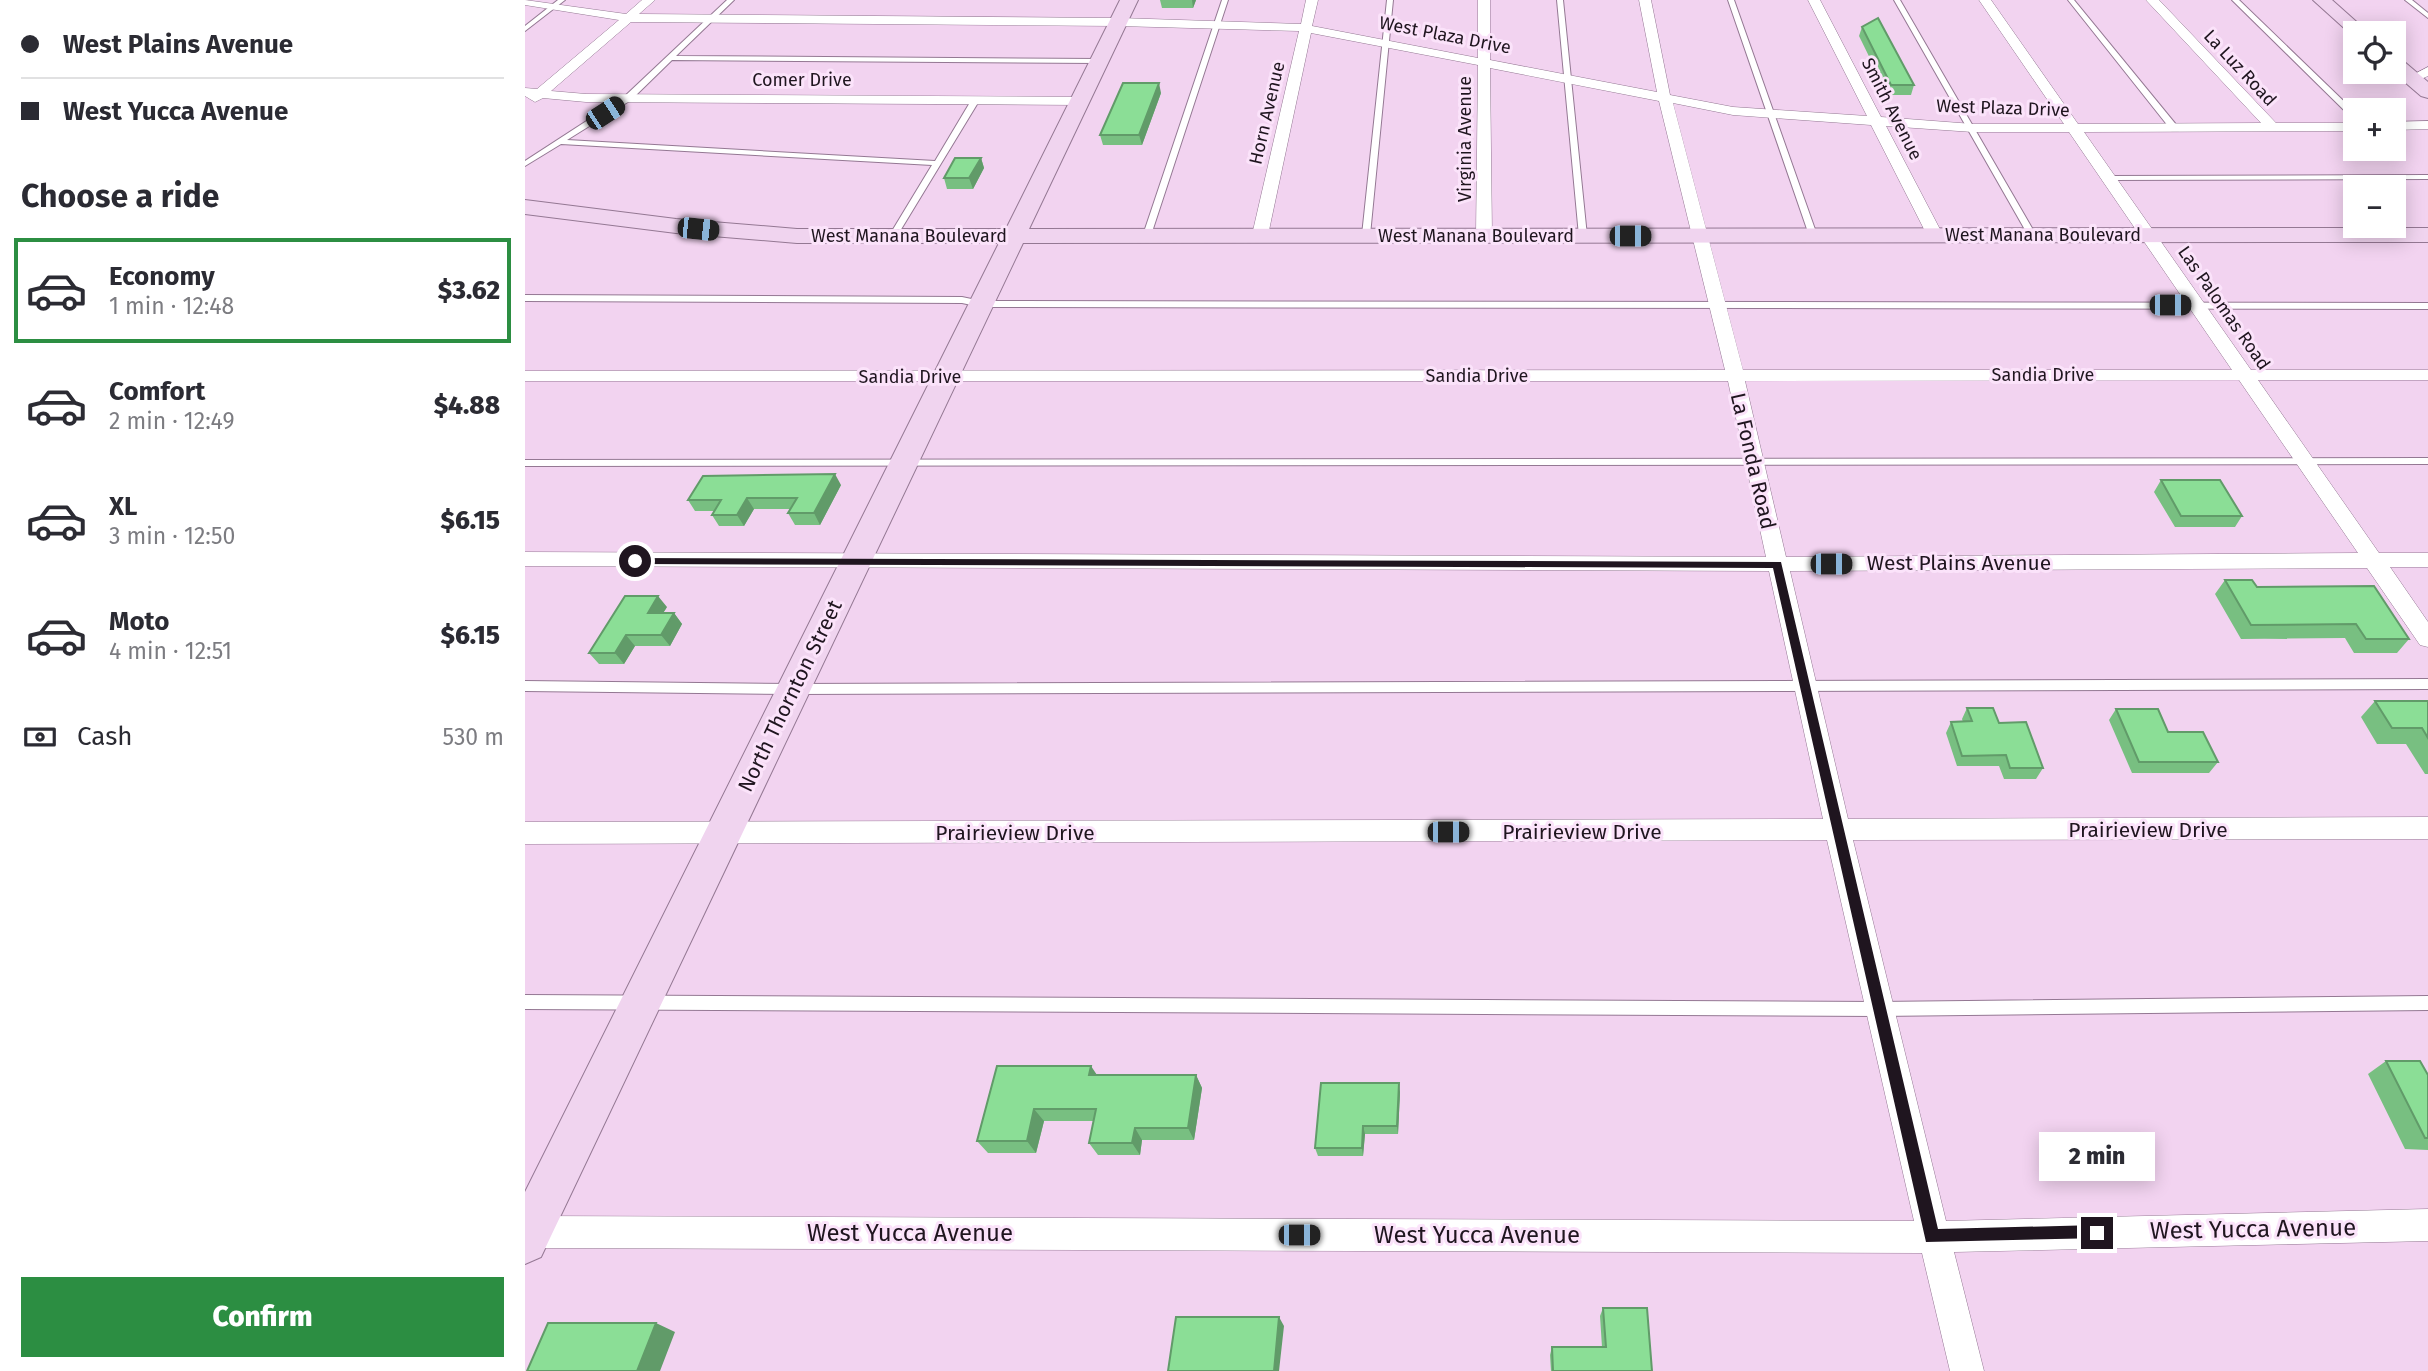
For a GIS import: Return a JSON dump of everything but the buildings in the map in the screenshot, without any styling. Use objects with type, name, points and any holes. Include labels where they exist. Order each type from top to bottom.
[{"type":"street","points":[[525,104],[542,94],[649,0]]},
{"type":"street","name":"Horn Avenue","points":[[1260,234],[1312,0]]},
{"type":"street","name":"Virginia Avenue","points":[[1484,0],[1484,236]]},
{"type":"street","name":"La Fonda Road","points":[[1645,0],[1664,96],[1719,303],[1733,376],[1755,462],[1878,1009],[1967,1371]]},
{"type":"street","name":"Smith Avenue","points":[[1814,0],[1935,235]]},
{"type":"street","name":"Las Palomas Road","points":[[1985,0],[2428,639]]},
{"type":"street","name":"La Luz Road","points":[[2152,0],[2274,129]]},
{"type":"street","points":[[2322,0],[2346,21]]},
{"type":"street","name":"West Plaza Drive","points":[[525,1],[559,3],[631,18],[1124,11],[1217,24],[1306,28],[1733,111],[1973,128],[2343,127]]},
{"type":"street","name":"North Thornton Street","points":[[526,1235],[1124,11]]},
{"type":"street","points":[[2420,75],[2428,92]]},
{"type":"street","name":"Comer Drive","points":[[525,92],[628,98],[1080,101]]},
{"type":"street","points":[[2406,126],[2428,125]]},
{"type":"street","name":"West Manana Boulevard","points":[[525,207],[743,233],[893,236],[2428,235]]},
{"type":"street","name":"Sandia Drive","points":[[525,376],[2428,375]]},
{"type":"street","name":"West Plains Avenue","points":[[525,559],[855,563],[1777,564],[2428,560]]},
{"type":"street","name":"Prairieview Drive","points":[[525,833],[2428,828]]},
{"type":"street","name":"West Yucca Avenue","points":[[526,1235],[1932,1237],[2428,1225]]},
{"type":"lane","points":[[525,164],[628,98],[731,0]]},
{"type":"lane","points":[[1147,235],[1225,0]]},
{"type":"lane","points":[[1366,235],[1390,0]]},
{"type":"lane","points":[[1560,0],[1583,236]]},
{"type":"lane","points":[[1731,0],[1813,235]]},
{"type":"lane","points":[[1897,0],[1973,128],[2032,235]]},
{"type":"lane","points":[[2071,0],[2175,129]]},
{"type":"lane","points":[[2235,0],[2343,105]]},
{"type":"lane","points":[[2408,0],[2428,16]]},
{"type":"lane","points":[[525,29],[559,3]]},
{"type":"lane","points":[[669,58],[1100,61]]},
{"type":"lane","points":[[893,236],[975,101]]},
{"type":"lane","points":[[559,142],[938,163]]},
{"type":"lane","points":[[2109,178],[2428,177]]},
{"type":"lane","points":[[525,298],[948,300],[981,304],[2428,306]]},
{"type":"lane","points":[[525,463],[2428,461]]},
{"type":"lane","points":[[525,687],[793,689],[2428,684]]},
{"type":"lane","points":[[525,1002],[1878,1009],[2428,1003]]},
{"type":"route","points":[[635,561],[1777,564],[1932,1237],[2097,1233]]}]
